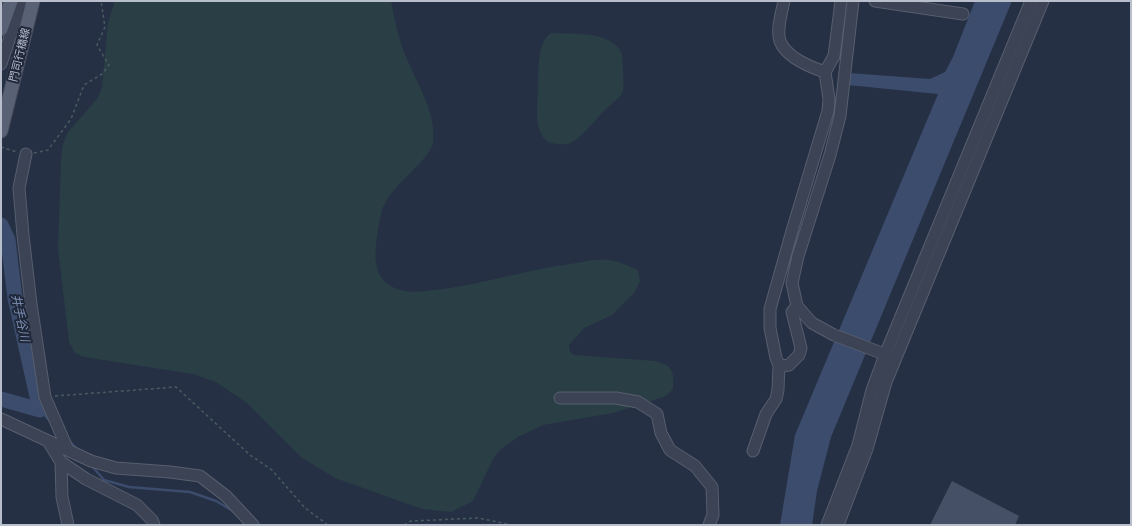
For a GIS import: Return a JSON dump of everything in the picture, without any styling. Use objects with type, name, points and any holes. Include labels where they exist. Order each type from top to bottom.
[{"type":"main road","points":[[1,29],[11,1]]},
{"type":"main road","name":"門司行橋線","points":[[1,132],[34,1]]},
{"type":"street","points":[[1,64],[22,1]]},
{"type":"street","points":[[784,1],[779,32],[780,41],[788,52],[797,59],[825,72]]},
{"type":"street","points":[[752,451],[766,414],[776,399],[778,390],[779,365],[776,358],[770,328],[770,309],[828,111],[829,99],[825,72],[834,56],[841,1]]},
{"type":"street","points":[[853,1],[840,116],[830,155],[798,256],[792,284],[797,306],[812,323],[834,335],[896,359]]},
{"type":"street","points":[[827,525],[858,445],[881,353],[1031,1]]},
{"type":"street","points":[[838,525],[867,449],[886,382],[1043,1]]},
{"type":"street","points":[[882,2],[963,14]]},
{"type":"street","points":[[26,154],[20,188],[23,235],[45,397],[68,450]]},
{"type":"street","points":[[779,365],[789,365],[799,355],[801,348],[792,312],[797,306]]},
{"type":"street","points":[[560,398],[616,398],[638,402],[657,414],[661,433],[670,450],[695,466],[712,487],[713,515],[709,525]]},
{"type":"street","points":[[1,418],[91,461],[116,468],[200,476],[226,496],[253,525]]},
{"type":"street","points":[[48,441],[61,462],[86,479],[137,505],[152,520],[154,525]]},
{"type":"street","points":[[61,462],[62,497],[68,525]]},
{"type":"path","points":[[1,147],[26,154],[48,150],[71,119],[84,85],[102,74],[109,65],[96,45],[105,27],[101,1]]},
{"type":"path","points":[[45,397],[176,387],[250,455],[272,470],[305,508],[328,525]]},
{"type":"path","points":[[404,525],[411,520],[479,518],[511,525]]},
{"type":"green space","points":[[115,1],[391,1],[402,45],[429,109],[432,120],[433,142],[431,149],[426,156],[396,188],[383,207],[377,236],[376,253],[377,269],[380,275],[391,286],[400,290],[416,292],[443,289],[590,260],[613,261],[624,264],[638,270],[640,281],[634,293],[612,315],[584,328],[569,345],[570,352],[574,355],[656,361],[662,363],[669,367],[673,374],[673,389],[666,396],[613,413],[543,425],[518,437],[501,449],[494,457],[473,501],[451,512],[422,509],[335,478],[301,457],[247,403],[216,382],[193,374],[84,357],[75,353],[69,342],[58,248],[61,160],[63,144],[68,132],[97,99],[102,88],[108,22]]},
{"type":"green space","points":[[551,33],[583,34],[607,39],[620,50],[622,54],[622,94],[582,134],[573,142],[567,144],[550,143],[540,132],[538,124],[537,106],[539,59],[543,44]]},
{"type":"water","points":[[975,1],[1012,1],[831,437],[817,491],[812,525],[780,525],[795,435],[938,94],[848,85],[849,73],[930,79],[945,72],[953,57]]},
{"type":"building","points":[[952,481],[1019,516],[1015,525],[930,525]]},
{"type":"waterway","name":"井手谷川","points":[[1,225],[8,240],[15,298],[40,410],[1,399]]},
{"type":"waterway","points":[[40,410],[51,422]]},
{"type":"waterway","points":[[69,441],[77,449]]},
{"type":"waterway","points":[[92,466],[104,480],[129,487],[190,492],[216,501],[233,511]]}]
